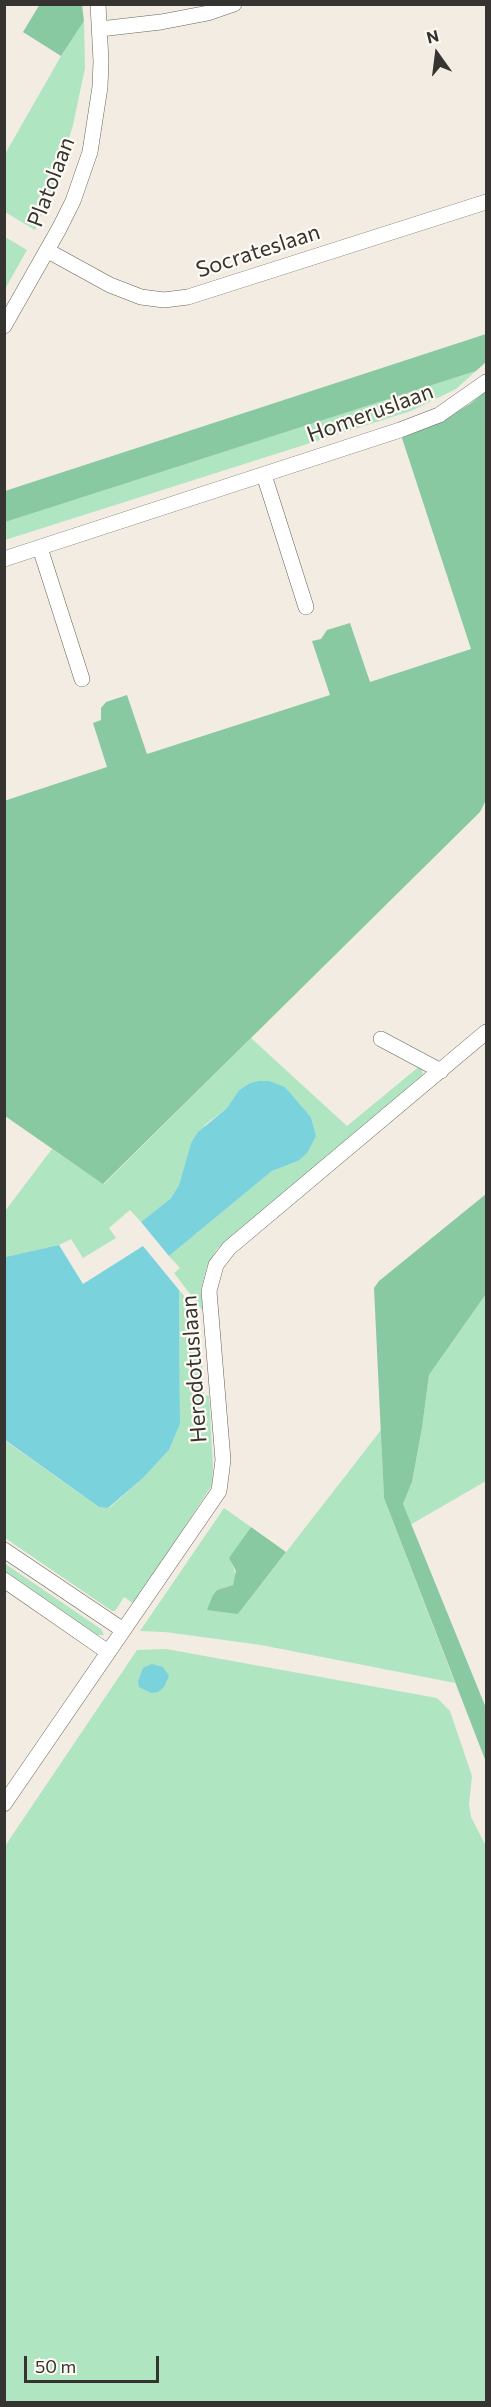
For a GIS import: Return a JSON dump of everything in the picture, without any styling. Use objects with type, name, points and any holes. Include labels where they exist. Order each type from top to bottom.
[{"type":"street","name":"Platolaan","points":[[4,326],[48,251],[73,201],[90,152],[100,87],[98,4]]},
{"type":"street","points":[[100,29],[161,22],[234,4]]},
{"type":"street","name":"Socrateslaan","points":[[48,251],[110,285],[141,297],[164,300],[188,297],[486,202]]},
{"type":"street","name":"Homeruslaan","points":[[4,559],[418,424],[454,406],[486,382]]},
{"type":"street","points":[[264,475],[306,607]]},
{"type":"street","points":[[40,548],[82,679]]},
{"type":"street","name":"Herodotuslaan","points":[[4,1804],[219,1491],[223,1460],[209,1291],[216,1265],[229,1248],[486,1032]]},
{"type":"street","points":[[381,1039],[441,1071]]},
{"type":"street","points":[[4,1550],[123,1630]]},
{"type":"street","points":[[4,1580],[108,1652]]},
{"type":"green space","points":[[40,4],[82,5],[84,21],[61,56],[23,32]]},
{"type":"green space","points":[[84,21],[85,68],[73,125],[53,190],[35,230],[5,212],[5,154],[61,56]]},
{"type":"green space","points":[[5,237],[27,250],[5,289]]},
{"type":"green space","points":[[486,334],[486,362],[476,371],[5,522],[5,491]]},
{"type":"green space","points":[[476,371],[456,389],[411,411],[5,540],[4,522]]},
{"type":"green space","points":[[486,391],[486,800],[480,812],[103,1184],[5,1116],[4,801],[107,767],[93,723],[101,720],[101,708],[106,702],[127,695],[147,754],[330,695],[312,641],[321,639],[327,630],[350,623],[370,682],[471,649],[402,438],[439,422],[470,404]]},
{"type":"green space","points":[[251,1038],[347,1126],[421,1065],[423,1075],[217,1249],[207,1266],[201,1289],[203,1311],[174,1273],[180,1268],[169,1256],[272,1171],[298,1161],[314,1128],[311,1117],[285,1087],[258,1081],[239,1090],[227,1108],[206,1124],[191,1143],[179,1185],[171,1198],[141,1222],[130,1210],[109,1228],[116,1238],[83,1258],[71,1239],[59,1245],[5,1257],[5,1211],[52,1149],[104,1184]]},
{"type":"green space","points":[[486,1194],[486,1294],[429,1375],[412,1482],[403,1504],[486,1708],[486,1762],[384,1498],[374,1288],[379,1281]]},
{"type":"green space","points":[[179,1290],[199,1312],[204,1395],[209,1396],[212,1485],[134,1604],[124,1597],[115,1611],[112,1611],[5,1538],[4,1440],[99,1507],[109,1508],[143,1478],[169,1450],[180,1424]]},
{"type":"green space","points":[[486,1294],[486,1481],[410,1525],[403,1504],[412,1482],[429,1375]]},
{"type":"green space","points":[[381,1430],[384,1498],[455,1683],[261,1645],[165,1632],[140,1631],[224,1508],[251,1527],[230,1558],[236,1575],[233,1585],[217,1590],[213,1595],[238,1614]]},
{"type":"green space","points":[[251,1527],[286,1552],[238,1614],[207,1610],[217,1590],[233,1585],[236,1571],[229,1558]]},
{"type":"green space","points":[[4,1563],[101,1629],[104,1635],[97,1635],[5,1572]]},
{"type":"green space","points":[[166,1649],[437,1698],[450,1711],[472,1776],[469,1804],[471,1817],[486,1846],[486,2402],[5,2402],[5,1846],[137,1650]]},
{"type":"water","points":[[258,1081],[269,1081],[285,1087],[311,1117],[316,1136],[307,1153],[298,1161],[272,1171],[169,1256],[141,1222],[171,1198],[179,1185],[191,1143],[198,1132],[227,1108],[239,1090]]},
{"type":"water","points":[[59,1245],[83,1284],[143,1246],[179,1290],[180,1424],[169,1450],[143,1478],[108,1508],[99,1507],[5,1440],[5,1257]]},
{"type":"water","points":[[152,1664],[163,1667],[169,1676],[164,1687],[158,1692],[151,1693],[139,1687],[138,1681],[143,1668]]}]
